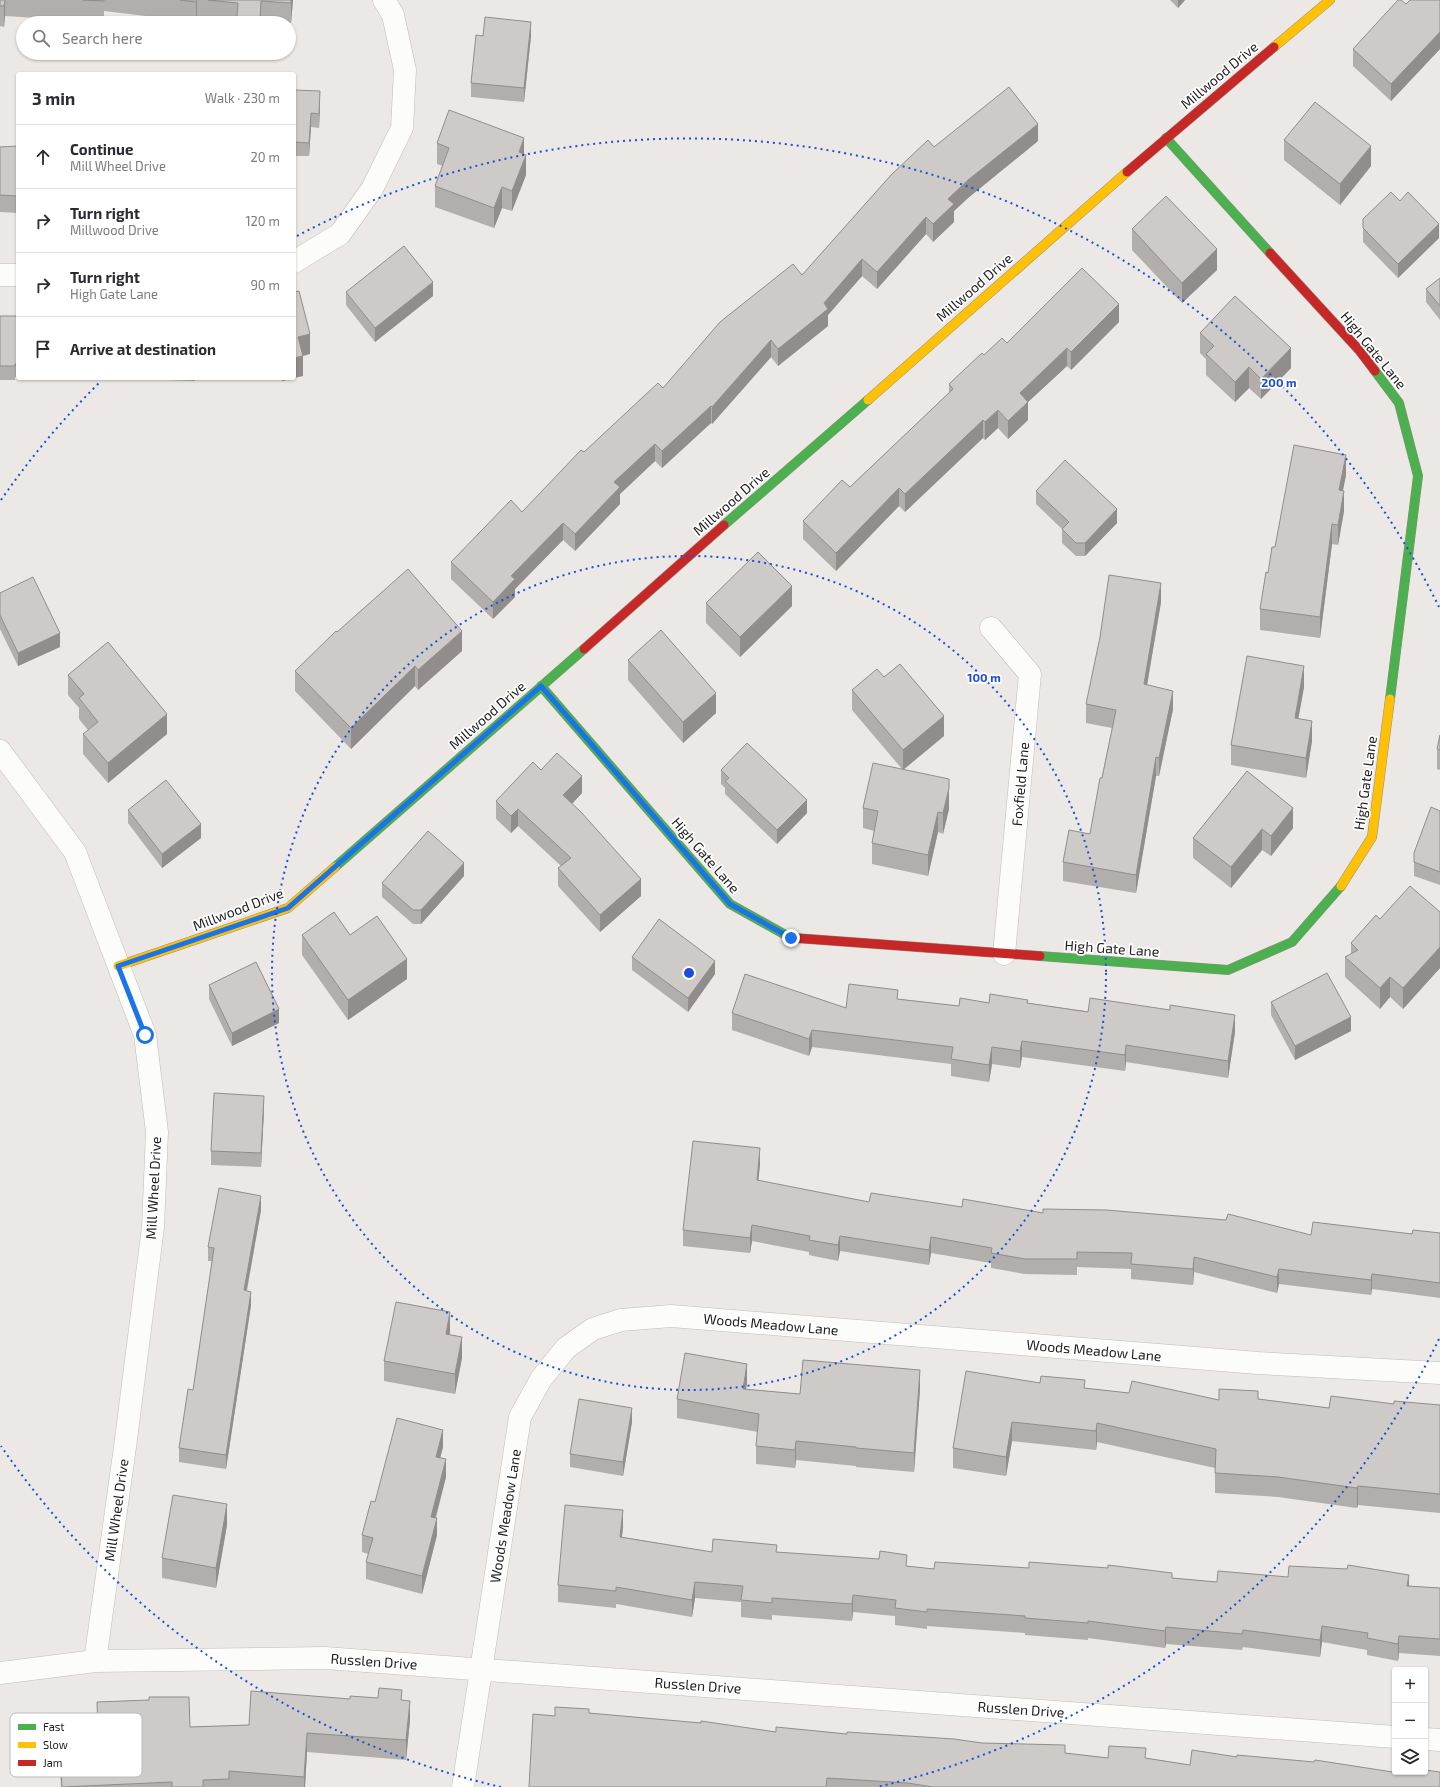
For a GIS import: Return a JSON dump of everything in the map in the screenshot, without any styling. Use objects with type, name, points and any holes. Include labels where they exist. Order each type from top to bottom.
[{"type":"street","points":[[296,261],[340,234],[372,189],[402,128],[405,70],[392,15],[384,0]]},
{"type":"street","name":"Millwood Drive","points":[[118,966],[288,908],[1166,138],[1330,0]]},
{"type":"street","name":"High Gate Lane","points":[[541,686],[730,904],[791,938],[1228,970],[1292,942],[1339,890],[1372,837],[1418,476],[1399,403],[1359,350],[1166,138]]},
{"type":"street","points":[[0,275],[16,275]]},
{"type":"street","name":"Foxfield Lane","points":[[991,628],[1030,674],[1004,954]]},
{"type":"street","name":"Mill Wheel Drive","points":[[0,751],[75,852],[145,1035],[157,1132],[152,1227],[125,1448],[95,1660]]},
{"type":"street","name":"Woods Meadow Lane","points":[[463,1787],[520,1417],[541,1379],[566,1348],[593,1329],[621,1320],[671,1316],[1258,1363],[1440,1373]]},
{"type":"street","name":"Russlen Drive","points":[[0,1673],[95,1660],[325,1658],[1392,1737]]},
{"type":"street","points":[[1428,1739],[1440,1740]]},
{"type":"building","points":[[0,0],[5,0],[4,6],[0,6]]},
{"type":"building","points":[[83,0],[104,0],[104,1]]},
{"type":"building","points":[[180,0],[197,0],[196,2]]},
{"type":"building","points":[[208,0],[291,0],[291,3],[261,1],[260,16],[237,16],[238,3]]},
{"type":"building","points":[[1398,0],[1401,0],[1406,4],[1410,0],[1440,0],[1440,32],[1391,84],[1353,49]]},
{"type":"building","points":[[485,17],[531,22],[524,88],[471,83],[476,35],[483,36]]},
{"type":"building","points":[[1009,87],[1038,124],[968,180],[948,199],[954,204],[933,224],[926,217],[877,272],[862,259],[824,303],[828,309],[778,349],[771,340],[712,407],[711,406],[662,451],[655,444],[614,482],[620,487],[575,534],[563,523],[511,576],[515,579],[493,602],[451,562],[511,500],[522,512],[581,450],[584,452],[658,383],[663,388],[720,322],[793,264],[802,275],[891,175],[928,140],[934,147]]},
{"type":"building","points":[[296,90],[320,91],[319,114],[311,113],[309,143],[296,142]]},
{"type":"building","points":[[1315,102],[1371,146],[1340,184],[1284,140]]},
{"type":"building","points":[[449,110],[524,138],[519,152],[526,155],[512,191],[502,187],[494,208],[435,186],[449,148],[437,143]]},
{"type":"building","points":[[16,146],[16,196],[0,195],[0,147]]},
{"type":"building","points":[[1391,192],[1400,201],[1408,192],[1439,224],[1398,264],[1363,228],[1363,219]]},
{"type":"building","points":[[1166,196],[1217,249],[1182,283],[1132,229]]},
{"type":"building","points":[[404,246],[433,282],[375,328],[346,292]]},
{"type":"building","points":[[1082,268],[1119,304],[1071,352],[1067,348],[1020,393],[1028,402],[1008,421],[998,410],[985,422],[983,420],[905,494],[899,488],[836,553],[803,521],[842,480],[850,487],[953,389],[949,384],[982,353],[984,355],[1002,338],[1007,343]]},
{"type":"building","points":[[1440,278],[1440,306],[1426,289]]},
{"type":"building","points":[[299,291],[310,334],[298,337],[303,356],[296,358],[296,292]]},
{"type":"building","points":[[1235,296],[1291,348],[1261,379],[1249,367],[1235,382],[1206,354],[1214,346],[1200,333]]},
{"type":"building","points":[[0,316],[16,316],[16,364],[15,366],[0,366]]},
{"type":"building","points":[[1294,445],[1346,455],[1339,490],[1344,491],[1338,525],[1332,524],[1320,617],[1260,609],[1272,547],[1275,547]]},
{"type":"building","points":[[1065,460],[1117,509],[1085,543],[1076,543],[1062,529],[1069,522],[1036,491]]},
{"type":"building","points":[[758,552],[792,586],[740,637],[706,603]]},
{"type":"building","points":[[408,569],[462,631],[418,670],[415,666],[351,728],[295,671],[336,631],[337,632]]},
{"type":"building","points":[[1109,575],[1161,583],[1144,684],[1173,691],[1159,758],[1156,757],[1136,875],[1063,862],[1069,830],[1090,834],[1100,778],[1102,778],[1116,710],[1086,704],[1100,637]]},
{"type":"building","points":[[33,577],[60,633],[18,653],[0,615],[0,593]]},
{"type":"building","points":[[661,630],[716,693],[683,722],[628,660]]},
{"type":"building","points":[[108,642],[167,714],[108,763],[83,734],[98,722],[79,698],[84,694],[68,675]]},
{"type":"building","points":[[1247,656],[1304,666],[1295,718],[1312,721],[1306,758],[1231,745]]},
{"type":"building","points":[[900,664],[944,716],[903,750],[852,690],[877,669],[884,677]]},
{"type":"building","points":[[1440,735],[1440,750],[1437,749]]},
{"type":"building","points":[[747,743],[807,800],[777,830],[725,781],[729,778],[721,770]]},
{"type":"building","points":[[557,753],[582,776],[563,795],[581,812],[641,879],[600,915],[558,868],[571,858],[518,809],[511,816],[496,801],[533,762],[541,770]]},
{"type":"building","points":[[873,763],[949,779],[949,788],[943,813],[938,812],[928,855],[872,843],[878,811],[863,808]]},
{"type":"building","points":[[1247,771],[1293,808],[1271,836],[1262,829],[1231,867],[1193,838]]},
{"type":"building","points":[[166,780],[201,824],[162,854],[128,810]]},
{"type":"building","points":[[1431,807],[1440,811],[1440,872],[1414,862],[1414,853]]},
{"type":"building","points":[[428,831],[464,863],[421,910],[413,910],[382,883]]},
{"type":"building","points":[[1410,886],[1440,912],[1440,947],[1403,988],[1390,977],[1380,988],[1345,957],[1358,950],[1351,943],[1376,915],[1380,919]]},
{"type":"building","points":[[334,912],[350,935],[377,916],[407,959],[348,1000],[302,935]]},
{"type":"building","points":[[659,919],[715,961],[688,998],[632,957]]},
{"type":"building","points":[[256,962],[279,1009],[232,1033],[209,985]]},
{"type":"building","points":[[1327,973],[1351,1017],[1295,1046],[1271,1002]]},
{"type":"building","points":[[745,974],[846,1008],[849,984],[898,990],[897,999],[959,1006],[960,998],[989,1003],[990,994],[1028,1000],[1027,1003],[1088,1012],[1090,998],[1170,1010],[1170,1005],[1235,1015],[1228,1061],[1126,1045],[1125,1055],[1022,1041],[1020,1051],[992,1047],[989,1065],[951,1059],[953,1047],[812,1030],[809,1039],[732,1013]]},
{"type":"building","points":[[214,1093],[264,1096],[261,1153],[211,1151]]},
{"type":"building","points":[[693,1141],[760,1148],[757,1180],[869,1202],[871,1193],[962,1207],[963,1199],[1043,1213],[1043,1209],[1106,1210],[1226,1220],[1228,1214],[1311,1235],[1313,1222],[1412,1234],[1413,1230],[1440,1233],[1440,1283],[1372,1274],[1371,1280],[1279,1269],[1277,1277],[1194,1257],[1193,1269],[1131,1264],[1132,1253],[1077,1252],[1077,1259],[1025,1259],[991,1253],[992,1248],[931,1237],[929,1250],[840,1236],[838,1245],[809,1240],[810,1236],[752,1225],[750,1238],[683,1230]]},
{"type":"building","points":[[219,1188],[261,1196],[244,1290],[251,1292],[226,1455],[179,1448],[188,1389],[193,1390],[214,1248],[208,1247]]},
{"type":"building","points":[[396,1302],[450,1312],[446,1334],[462,1337],[455,1374],[384,1361]]},
{"type":"building","points":[[685,1353],[747,1364],[743,1389],[800,1394],[803,1360],[920,1370],[914,1453],[796,1441],[795,1450],[756,1446],[759,1414],[677,1399]]},
{"type":"building","points":[[966,1371],[1040,1383],[1041,1376],[1085,1380],[1084,1388],[1129,1393],[1132,1381],[1219,1400],[1219,1389],[1258,1391],[1258,1399],[1329,1408],[1331,1396],[1394,1404],[1394,1401],[1440,1405],[1440,1494],[1358,1486],[1357,1488],[1278,1477],[1215,1473],[1216,1449],[1097,1423],[1096,1431],[1012,1422],[1006,1457],[953,1448]]},
{"type":"building","points":[[579,1399],[632,1408],[623,1462],[570,1454]]},
{"type":"building","points":[[397,1418],[443,1430],[436,1457],[446,1459],[431,1517],[437,1518],[422,1576],[366,1562],[373,1538],[362,1535],[371,1501],[375,1502]]},
{"type":"building","points":[[173,1495],[227,1504],[216,1568],[162,1558]]},
{"type":"building","points":[[565,1505],[623,1510],[620,1537],[712,1552],[713,1539],[777,1545],[776,1552],[879,1559],[880,1551],[907,1555],[906,1566],[934,1569],[935,1562],[1029,1568],[1029,1562],[1108,1568],[1108,1565],[1172,1573],[1172,1578],[1217,1582],[1218,1571],[1288,1577],[1289,1566],[1347,1569],[1348,1565],[1409,1575],[1407,1586],[1440,1588],[1440,1639],[1399,1636],[1398,1644],[1367,1638],[1368,1633],[1322,1626],[1320,1640],[1243,1630],[1242,1634],[1166,1627],[1165,1631],[1088,1621],[1088,1623],[1025,1618],[1025,1616],[927,1609],[927,1612],[895,1608],[896,1600],[853,1595],[852,1604],[772,1598],[772,1603],[741,1600],[743,1586],[695,1582],[692,1600],[616,1587],[616,1591],[558,1585]]},
{"type":"building","points":[[379,1688],[402,1690],[401,1700],[410,1701],[406,1740],[307,1733],[304,1777],[229,1771],[229,1779],[203,1780],[203,1787],[172,1787],[172,1782],[62,1787],[61,1777],[142,1777],[142,1713],[97,1713],[97,1702],[149,1700],[149,1697],[189,1697],[190,1727],[249,1725],[251,1691],[350,1699],[350,1696],[378,1698]]},
{"type":"building","points":[[555,1707],[589,1709],[589,1713],[701,1723],[701,1721],[776,1732],[776,1727],[847,1734],[847,1732],[954,1739],[982,1743],[1065,1745],[1065,1753],[1108,1758],[1109,1746],[1146,1748],[1145,1758],[1190,1765],[1192,1750],[1237,1757],[1237,1755],[1314,1762],[1315,1760],[1392,1772],[1392,1775],[1428,1775],[1428,1770],[1440,1772],[1440,1787],[933,1787],[908,1783],[827,1778],[826,1787],[529,1787],[533,1714],[555,1716]]},
{"type":"traffic: fast","points":[[1166,138],[1270,253]]},
{"type":"traffic: fast","points":[[1375,371],[1399,403],[1418,476],[1390,699]]},
{"type":"traffic: fast","points":[[724,525],[868,400]]},
{"type":"traffic: fast","points":[[335,867],[584,649]]},
{"type":"traffic: fast","points":[[541,686],[730,904],[791,938],[795,938]]},
{"type":"traffic: fast","points":[[1040,956],[1228,970],[1292,942],[1341,886]]},
{"type":"traffic: slow","points":[[1274,47],[1330,0]]},
{"type":"traffic: slow","points":[[868,400],[1127,172]]},
{"type":"traffic: slow","points":[[1341,886],[1372,837],[1390,699]]},
{"type":"traffic: slow","points":[[118,966],[288,908],[335,867]]},
{"type":"traffic: jam","points":[[1127,172],[1274,47]]},
{"type":"traffic: jam","points":[[1270,253],[1359,350],[1375,371]]},
{"type":"traffic: jam","points":[[584,649],[724,525]]},
{"type":"traffic: jam","points":[[795,938],[1040,956]]},
{"type":"route","points":[[145,1035],[118,966],[288,908],[541,686],[730,904],[791,938]]}]
